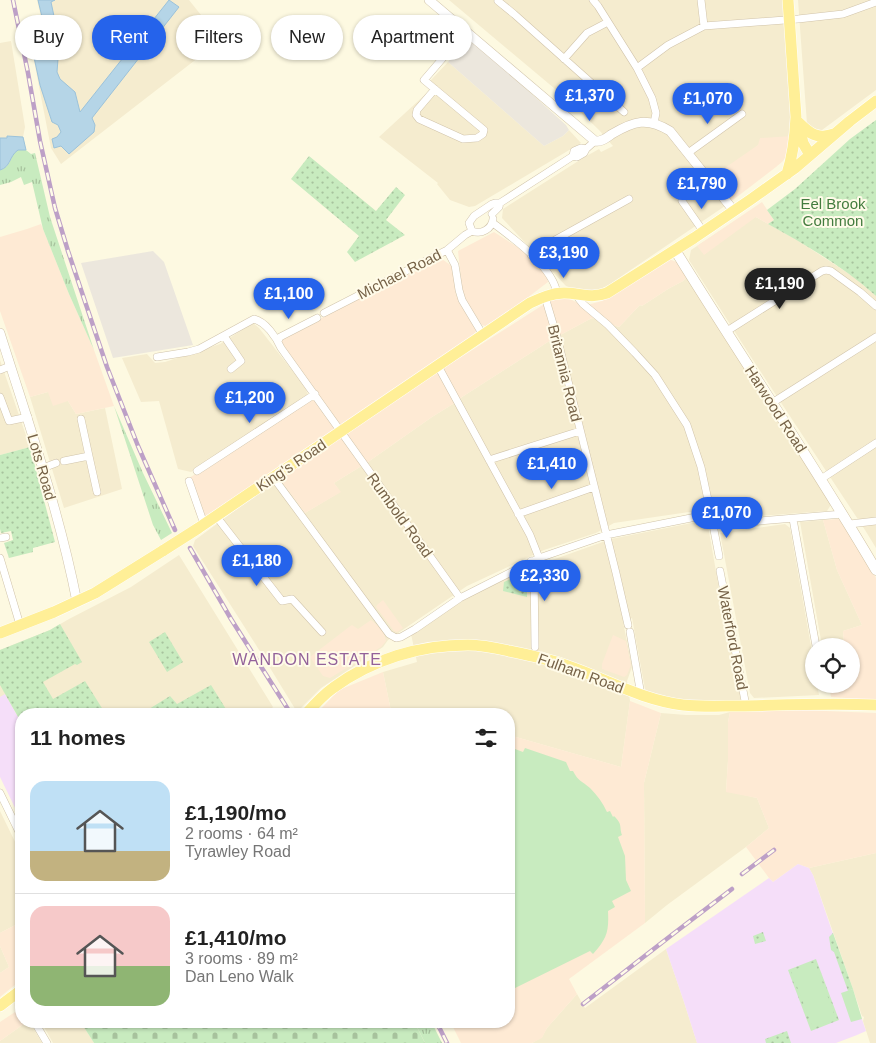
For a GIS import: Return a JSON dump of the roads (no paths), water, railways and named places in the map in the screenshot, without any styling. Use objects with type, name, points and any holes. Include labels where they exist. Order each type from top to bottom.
[{"type":"main road","points":[[788,0],[797,120],[803,143],[810,155]]},
{"type":"main road","name":"King's Road","points":[[0,633],[77,602],[100,590],[216,516],[530,303],[557,293],[593,297],[607,293],[703,232],[787,174],[876,101]]},
{"type":"main road","points":[[797,120],[807,131],[818,136],[835,134]]},
{"type":"main road","points":[[787,174],[793,151],[797,120]]},
{"type":"main road","name":"Harwood Road","points":[[675,250],[850,524],[876,570]]},
{"type":"main road","name":"Fulham Road","points":[[312,708],[332,689],[352,675],[382,660],[436,647],[468,645],[486,646],[528,654],[568,666],[642,695],[684,705],[876,705]]},
{"type":"main road","points":[[0,1006],[15,997]]},
{"type":"street","points":[[428,0],[446,15]]},
{"type":"street","points":[[593,0],[636,68],[652,98],[656,113],[654,124]]},
{"type":"street","points":[[701,0],[704,26]]},
{"type":"street","points":[[498,1],[624,112]]},
{"type":"street","points":[[636,68],[668,45],[704,26],[843,14],[876,2]]},
{"type":"street","points":[[564,59],[587,33],[608,22]]},
{"type":"street","points":[[472,36],[595,141]]},
{"type":"street","points":[[435,89],[417,110],[416,115],[419,119],[463,139],[477,138],[483,134],[484,130],[435,89],[424,80],[441,60]]},
{"type":"street","points":[[688,153],[742,114]]},
{"type":"street","points":[[485,209],[492,214],[493,223],[480,233],[472,231],[470,220],[478,212],[492,204],[500,203],[573,156],[577,150],[581,148],[586,149],[595,141],[602,140],[629,124],[639,122],[662,126],[670,131],[734,211]]},
{"type":"street","points":[[531,255],[629,199]]},
{"type":"street","points":[[682,201],[703,232]]},
{"type":"street","points":[[492,214],[499,208],[500,203]]},
{"type":"street","points":[[493,223],[531,255],[556,285],[557,293]]},
{"type":"street","name":"Michael Road","points":[[324,313],[447,250],[464,235],[472,231]]},
{"type":"street","points":[[447,250],[455,265],[462,300],[483,335]]},
{"type":"street","points":[[727,331],[826,270],[831,271],[876,306]]},
{"type":"street","points":[[576,294],[579,300],[608,325],[655,374],[687,425],[701,467],[719,556]]},
{"type":"street","name":"Britannia Road","points":[[545,297],[557,337],[629,628],[642,695]]},
{"type":"street","points":[[278,341],[280,337],[317,318]]},
{"type":"street","name":"Rumbold Road","points":[[224,336],[254,319],[260,321],[278,341],[340,432],[460,598]]},
{"type":"street","name":"Lots Road","points":[[0,333],[43,468],[63,539],[77,602]]},
{"type":"street","points":[[157,357],[199,349],[224,336],[241,361],[231,369]]},
{"type":"street","points":[[772,403],[876,337]]},
{"type":"street","points":[[0,370],[10,366]]},
{"type":"street","points":[[438,366],[530,535],[535,559],[535,646]]},
{"type":"street","points":[[197,471],[314,394]]},
{"type":"street","points":[[0,397],[9,421],[28,417]]},
{"type":"street","points":[[81,420],[97,492]]},
{"type":"street","points":[[489,460],[580,432]]},
{"type":"street","points":[[821,478],[876,443]]},
{"type":"street","points":[[43,468],[60,462],[89,456]]},
{"type":"street","points":[[273,477],[389,634],[394,638],[415,629],[460,598],[535,559],[606,535],[712,514]]},
{"type":"street","points":[[189,481],[201,526]]},
{"type":"street","points":[[518,514],[594,486]]},
{"type":"street","points":[[713,525],[843,514]]},
{"type":"street","points":[[216,516],[282,601],[292,599],[322,632]]},
{"type":"street","points":[[793,519],[815,638]]},
{"type":"street","points":[[850,524],[876,521]]},
{"type":"street","points":[[0,558],[20,625]]},
{"type":"street","name":"Waterford Road","points":[[720,571],[746,706]]},
{"type":"street","points":[[0,793],[15,824]]},
{"type":"street","points":[[38,1028],[47,1043]]},
{"type":"water","points":[[38,0],[55,0],[51,2],[54,15],[42,15]]},
{"type":"water","points":[[169,0],[179,7],[166,24],[166,15],[157,15]]},
{"type":"water","points":[[35,60],[58,60],[57,72],[60,79],[75,92],[80,112],[121,60],[137,60],[92,118],[95,125],[94,132],[69,154],[61,146],[54,148],[52,139],[61,132],[58,125],[52,122],[40,85]]},
{"type":"water","points":[[7,136],[23,137],[26,150],[15,152],[4,169],[0,170],[0,138],[7,138]]},
{"type":"railway","points":[[13,0],[40,141],[55,208],[68,251],[107,367],[138,446],[175,530]]},
{"type":"railway","points":[[190,548],[231,619],[287,708]]},
{"type":"railway","points":[[742,874],[774,850]]},
{"type":"railway","points":[[583,1004],[732,889]]},
{"type":"railway","points":[[440,1028],[447,1043]]},
{"type":"district","name":"WANDON ESTATE","points":[[307,659]]},
{"type":"park label","name":"Eel Brook Common","points":[[833,212]]}]
